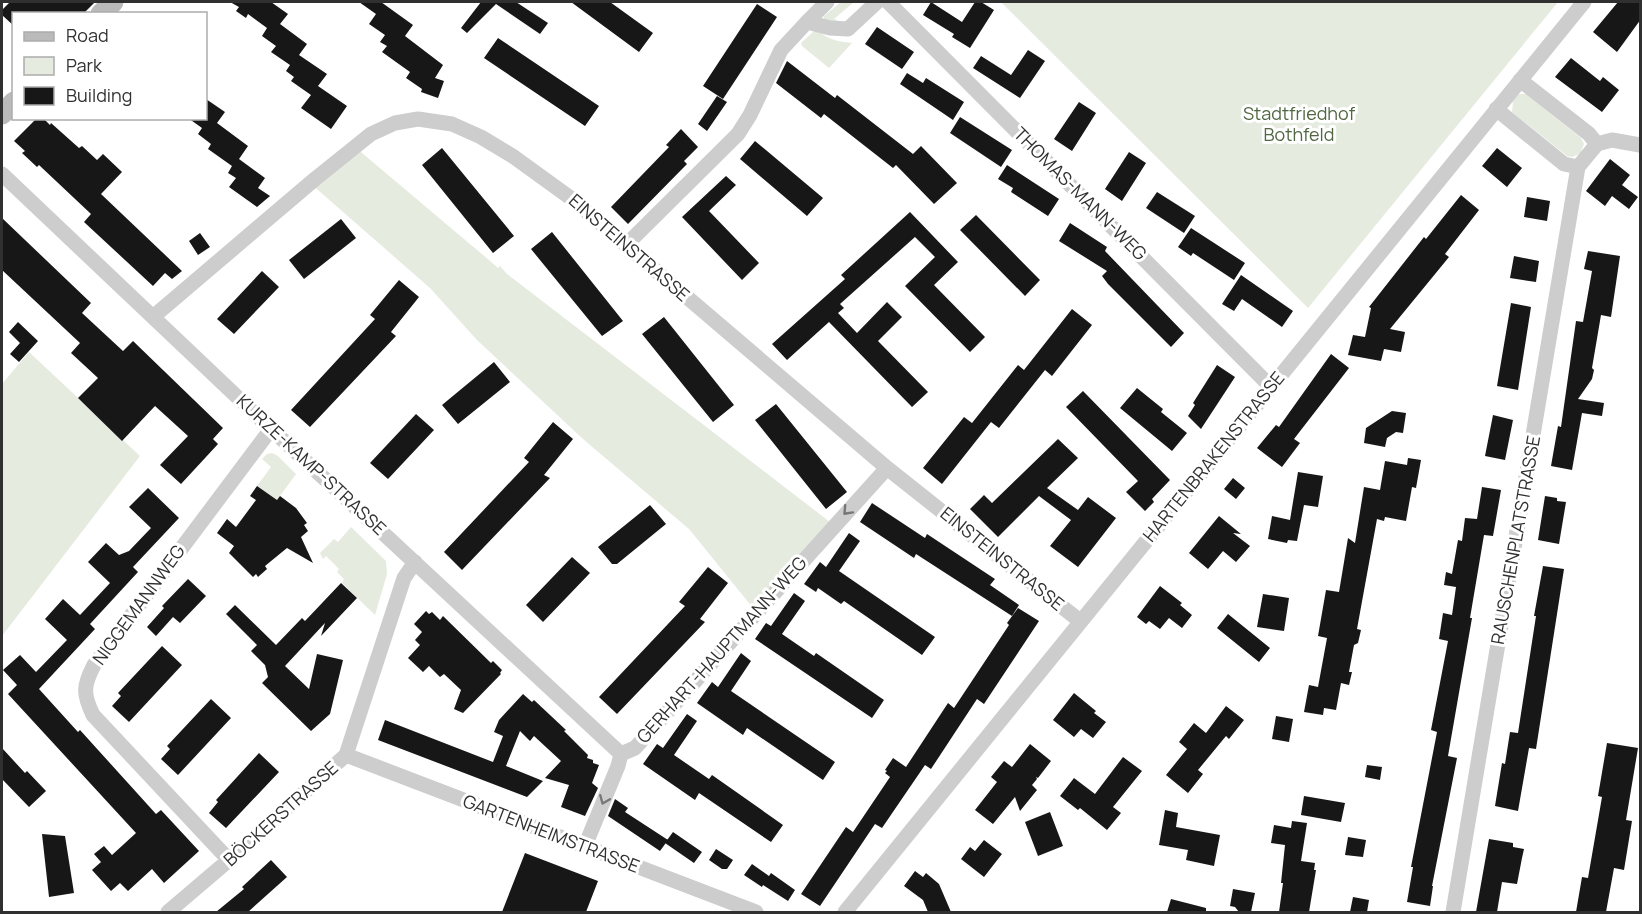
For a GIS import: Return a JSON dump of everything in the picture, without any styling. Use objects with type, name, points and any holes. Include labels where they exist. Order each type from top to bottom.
[{"type":"street","points":[[626,245],[738,134],[750,115],[781,50],[827,2]]},
{"type":"street","points":[[807,22],[830,28],[848,29],[877,2]]},
{"type":"street","name":"THOMAS-MANN-WEG","points":[[888,2],[1271,387]]},
{"type":"street","name":"HARTENBRAKENSTRASSE","points":[[845,912],[1584,2]]},
{"type":"street","points":[[1520,80],[1589,134],[1596,144]]},
{"type":"street","points":[[1496,110],[1564,164],[1578,167],[1596,144],[1611,140],[1641,145]]},
{"type":"street","name":"EINSTEINSTRASSE","points":[[154,316],[315,179],[372,134],[395,123],[418,119],[452,124],[489,142],[572,199],[887,468],[1080,621]]},
{"type":"street","name":"RAUSCHENPLATSTRASSE","points":[[1453,912],[1578,167]]},
{"type":"street","name":"KURZE-KAMP-STRASSE","points":[[2,174],[271,429],[621,754]]},
{"type":"street","name":"NIGGEMANNWEG","points":[[229,860],[93,715],[85,698],[86,680],[100,656],[271,429]]},
{"type":"street","name":"GERHART-HAUPTMANN-WEG","points":[[585,846],[621,754],[635,748],[887,468]]},
{"type":"street","name":"BÖCKERSTRASSE","points":[[168,912],[346,755],[404,578],[415,562]]},
{"type":"street","name":"GARTENHEIMSTRASSE","points":[[346,755],[756,912]]},
{"type":"green space","points":[[841,2],[854,2],[834,19],[840,22],[823,23],[824,16]]},
{"type":"green space","name":"Stadtfriedhof Bothfeld","points":[[1001,2],[1558,2],[1308,308]]},
{"type":"green space","points":[[814,31],[833,39],[852,43],[829,68],[802,46],[801,43]]},
{"type":"green space","points":[[1519,94],[1526,94],[1581,138],[1584,144],[1580,154],[1567,156],[1512,112],[1513,101]]},
{"type":"green space","points":[[355,147],[498,268],[500,266],[507,274],[830,522],[753,608],[689,529],[583,439],[477,340],[430,288],[310,183]]},
{"type":"green space","points":[[29,352],[140,456],[2,636],[2,384]]},
{"type":"green space","points":[[272,453],[296,474],[277,500],[257,486],[271,467],[262,459]]},
{"type":"green space","points":[[351,527],[386,561],[387,574],[375,615],[342,583],[344,579],[337,572],[339,569],[326,556],[323,559],[320,553],[334,539],[338,542]]},
{"type":"building","points":[[10,2],[95,2],[85,12],[12,12],[12,24],[2,15],[2,10]]},
{"type":"building","points":[[230,2],[271,2],[288,14],[280,24],[307,44],[299,55],[327,74],[318,86],[347,106],[331,129],[301,108],[311,95],[291,81],[294,77],[286,71],[290,65],[271,52],[276,46],[262,36],[267,28],[248,14],[246,18],[236,11],[239,7]]},
{"type":"building","points":[[359,2],[381,2],[413,25],[405,36],[443,65],[435,78],[444,81],[438,98],[421,92],[422,89],[406,78],[410,72],[382,52],[387,46],[380,42],[385,35],[369,24],[376,14]]},
{"type":"building","points":[[481,2],[516,2],[548,23],[540,34],[496,4],[467,33],[461,28]]},
{"type":"building","points":[[571,2],[610,2],[653,33],[639,52]]},
{"type":"building","points":[[931,2],[962,22],[975,2],[981,2],[994,10],[970,48],[952,37],[954,34],[923,15]]},
{"type":"building","points":[[1618,2],[1641,2],[1641,19],[1617,52],[1593,32]]},
{"type":"building","points":[[757,4],[777,17],[723,99],[703,86]]},
{"type":"building","points":[[877,27],[914,52],[902,69],[865,44]]},
{"type":"building","points":[[498,38],[599,106],[585,126],[484,58]]},
{"type":"building","points":[[1028,50],[1045,61],[1020,98],[973,68],[981,56],[1011,75]]},
{"type":"building","points":[[1571,58],[1600,81],[1603,77],[1619,90],[1602,112],[1555,77]]},
{"type":"building","points":[[787,61],[835,98],[837,95],[913,154],[921,146],[957,183],[934,204],[896,165],[893,168],[824,114],[821,118],[776,83]]},
{"type":"building","points":[[907,73],[923,83],[926,78],[964,102],[953,120],[900,84]]},
{"type":"building","points":[[717,96],[727,102],[707,131],[698,124]]},
{"type":"building","points":[[207,100],[225,112],[217,123],[248,146],[239,159],[265,178],[258,188],[270,196],[257,207],[229,187],[236,178],[228,173],[232,166],[208,149],[211,144],[198,134],[202,128],[191,120],[207,120]]},
{"type":"building","points":[[1079,102],[1096,113],[1072,151],[1054,139]]},
{"type":"building","points":[[960,117],[1012,150],[1001,167],[950,133]]},
{"type":"building","points":[[35,120],[45,120],[79,148],[82,146],[97,160],[103,154],[122,172],[101,194],[182,271],[172,279],[165,273],[153,286],[84,222],[91,214],[39,165],[37,167],[22,153],[25,151],[14,141]]},
{"type":"building","points":[[681,129],[698,147],[684,161],[687,164],[628,224],[611,207],[669,147],[666,145]]},
{"type":"building","points":[[755,141],[823,198],[807,216],[740,159]]},
{"type":"building","points":[[442,148],[514,236],[493,253],[422,165]]},
{"type":"building","points":[[1497,148],[1522,168],[1507,187],[1482,166]]},
{"type":"building","points":[[1129,152],[1146,163],[1122,201],[1105,189]]},
{"type":"building","points":[[1610,159],[1630,175],[1622,185],[1638,197],[1629,209],[1612,196],[1605,206],[1586,191]]},
{"type":"building","points":[[1007,165],[1059,199],[1048,216],[1011,192],[1013,188],[998,179]]},
{"type":"building","points":[[726,176],[736,185],[709,211],[759,263],[742,280],[682,217]]},
{"type":"building","points":[[1157,192],[1195,216],[1184,233],[1146,208]]},
{"type":"building","points":[[1461,195],[1479,210],[1445,254],[1449,257],[1390,329],[1405,332],[1401,352],[1384,349],[1381,361],[1348,355],[1353,335],[1365,337],[1371,308],[1369,307],[1424,237],[1426,239]]},
{"type":"building","points":[[1527,197],[1550,201],[1547,221],[1524,217]]},
{"type":"building","points":[[910,212],[958,262],[934,285],[985,337],[970,352],[905,286],[935,257],[915,237],[840,304],[844,308],[838,313],[857,333],[887,302],[902,317],[878,341],[928,392],[912,407],[829,322],[787,360],[772,344],[845,279],[841,275]]},
{"type":"building","points":[[976,215],[1040,280],[1025,296],[960,230]]},
{"type":"building","points":[[2,218],[91,303],[82,313],[123,351],[133,341],[223,428],[213,439],[218,444],[181,484],[160,465],[188,436],[155,406],[122,441],[78,398],[98,378],[71,353],[80,343],[2,270]]},
{"type":"building","points":[[341,219],[356,238],[304,279],[289,260]]},
{"type":"building","points":[[1070,223],[1107,247],[1105,251],[1184,333],[1171,347],[1108,284],[1102,276],[1107,271],[1059,241]]},
{"type":"building","points":[[1191,228],[1245,263],[1234,280],[1193,253],[1191,256],[1178,247]]},
{"type":"building","points":[[552,232],[623,321],[602,336],[531,249]]},
{"type":"building","points":[[200,233],[210,247],[198,255],[189,241]]},
{"type":"building","points":[[1588,251],[1620,256],[1611,317],[1601,315],[1592,379],[1578,399],[1604,403],[1602,416],[1582,413],[1572,470],[1551,466],[1558,426],[1561,427],[1576,321],[1583,322],[1592,271],[1584,269]]},
{"type":"building","points":[[1514,256],[1539,261],[1536,282],[1510,278]]},
{"type":"building","points":[[262,271],[279,287],[234,334],[217,319]]},
{"type":"building","points":[[1241,275],[1293,311],[1282,327],[1242,299],[1234,311],[1222,304]]},
{"type":"building","points":[[399,280],[419,297],[391,332],[396,336],[310,427],[291,410],[375,319],[370,315]]},
{"type":"building","points":[[1511,303],[1531,307],[1518,390],[1497,386]]},
{"type":"building","points":[[1072,309],[1092,325],[1052,376],[1045,370],[999,428],[991,422],[942,484],[923,468],[964,417],[972,423],[1018,365],[1024,370]]},
{"type":"building","points":[[664,317],[734,405],[713,422],[642,334]]},
{"type":"building","points":[[18,322],[38,341],[19,362],[10,354],[20,343],[9,332]]},
{"type":"building","points":[[1331,354],[1349,368],[1294,439],[1300,443],[1282,467],[1257,448],[1276,425],[1279,427]]},
{"type":"building","points":[[494,362],[510,382],[458,424],[442,405]]},
{"type":"building","points":[[1217,365],[1235,377],[1201,429],[1188,416],[1195,405],[1193,403]]},
{"type":"building","points":[[1137,388],[1187,433],[1172,451],[1120,408]]},
{"type":"building","points":[[1083,391],[1170,480],[1152,499],[1154,502],[1145,511],[1126,492],[1138,481],[1066,407]]},
{"type":"building","points":[[776,404],[847,492],[826,509],[755,420]]},
{"type":"building","points":[[1392,411],[1406,413],[1403,433],[1396,432],[1387,438],[1385,447],[1364,443],[1366,428]]},
{"type":"building","points":[[416,414],[434,430],[388,479],[370,463]]},
{"type":"building","points":[[1493,415],[1513,420],[1505,460],[1485,456]]},
{"type":"building","points":[[553,422],[573,439],[544,475],[550,478],[462,570],[444,552],[529,462],[524,458]]},
{"type":"building","points":[[1058,439],[1078,458],[1047,488],[1078,510],[1088,497],[1116,518],[1078,567],[1050,546],[1071,520],[1039,496],[998,537],[970,509],[984,495],[992,503]]},
{"type":"building","points":[[1408,458],[1421,460],[1416,488],[1412,487],[1406,521],[1385,517],[1384,521],[1377,519],[1357,629],[1361,630],[1358,643],[1354,645],[1349,685],[1341,683],[1336,710],[1324,708],[1323,715],[1304,712],[1309,685],[1318,687],[1327,638],[1318,636],[1326,590],[1339,592],[1348,538],[1355,543],[1364,487],[1380,490],[1385,461],[1407,465]]},
{"type":"building","points":[[1298,472],[1323,476],[1318,507],[1304,505],[1297,541],[1288,540],[1287,543],[1268,539],[1272,516],[1290,520]]},
{"type":"building","points":[[1233,478],[1245,488],[1236,499],[1224,489]]},
{"type":"building","points":[[257,486],[277,500],[280,496],[296,508],[307,523],[304,525],[308,531],[301,537],[313,563],[287,548],[265,566],[267,569],[258,577],[256,574],[253,577],[229,553],[234,546],[217,533],[227,519],[236,527],[256,500],[250,496]]},
{"type":"building","points":[[1482,487],[1501,490],[1493,536],[1484,535],[1448,756],[1457,758],[1430,906],[1407,902],[1413,867],[1411,867],[1437,732],[1431,730],[1448,641],[1439,639],[1443,613],[1452,615],[1456,587],[1444,585],[1446,572],[1452,574],[1458,540],[1462,541],[1465,518],[1477,519]]},
{"type":"building","points":[[148,488],[179,518],[133,567],[138,572],[90,624],[95,629],[39,689],[78,732],[80,730],[156,814],[161,810],[199,851],[164,883],[152,869],[128,891],[120,883],[111,891],[92,870],[101,862],[94,854],[104,846],[112,855],[136,833],[8,694],[17,685],[3,670],[20,655],[36,672],[67,640],[45,619],[63,599],[80,615],[110,583],[88,562],[106,543],[119,555],[129,551],[151,528],[129,507]]},
{"type":"building","points":[[1545,496],[1566,502],[1559,544],[1538,540]]},
{"type":"building","points":[[872,503],[925,538],[927,534],[995,579],[990,585],[1019,605],[1012,616],[916,554],[914,558],[860,522]]},
{"type":"building","points":[[650,505],[666,524],[617,564],[612,564],[598,547]]},
{"type":"building","points":[[1219,516],[1241,534],[1233,533],[1250,546],[1236,562],[1223,551],[1208,569],[1189,553]]},
{"type":"building","points":[[849,533],[860,541],[839,571],[935,637],[922,655],[844,601],[841,604],[818,588],[816,592],[804,584],[820,562],[826,567]]},
{"type":"building","points":[[572,557],[590,573],[543,622],[526,605]]},
{"type":"building","points":[[1543,566],[1564,569],[1536,749],[1529,748],[1518,811],[1495,806],[1510,732],[1518,733]]},
{"type":"building","points":[[708,567],[728,583],[700,619],[705,622],[617,714],[599,697],[685,606],[679,602]]},
{"type":"building","points":[[188,579],[206,596],[180,623],[173,617],[156,636],[147,627],[164,608],[162,606]]},
{"type":"building","points":[[341,583],[357,598],[321,636],[325,623],[285,666],[309,689],[317,654],[343,660],[330,714],[311,731],[262,683],[268,677],[265,665],[251,651],[257,645],[226,614],[235,605],[276,645],[302,618],[305,621]]},
{"type":"building","points":[[1160,586],[1182,603],[1180,605],[1192,615],[1182,628],[1169,618],[1160,629],[1149,621],[1146,624],[1137,617]]},
{"type":"building","points":[[794,593],[805,601],[782,634],[814,656],[816,653],[884,700],[872,718],[755,639],[766,623],[771,626]]},
{"type":"building","points":[[1263,594],[1289,598],[1284,631],[1257,627]]},
{"type":"building","points":[[1018,608],[1039,621],[984,704],[977,699],[931,769],[925,765],[882,828],[875,824],[820,906],[801,894],[846,827],[853,832],[890,777],[885,770],[893,758],[906,767],[948,703],[954,708]]},
{"type":"building","points":[[426,611],[429,614],[432,612],[440,620],[443,616],[491,663],[493,661],[502,670],[501,674],[463,713],[454,709],[461,690],[444,674],[440,677],[429,666],[423,672],[408,658],[420,645],[415,640],[422,632],[414,624]]},
{"type":"building","points":[[1228,614],[1270,648],[1259,662],[1217,628]]},
{"type":"building","points":[[162,646],[182,665],[129,722],[112,706],[121,696],[118,693]]},
{"type":"building","points":[[741,653],[751,661],[731,691],[835,762],[823,780],[747,728],[743,735],[697,703],[712,682],[718,687]]},
{"type":"building","points":[[1074,693],[1106,722],[1093,738],[1081,729],[1074,737],[1053,720]]},
{"type":"building","points":[[523,694],[532,702],[534,700],[566,730],[564,731],[588,755],[587,758],[599,765],[592,783],[598,788],[585,816],[561,807],[569,785],[545,778],[561,761],[534,736],[530,741],[520,731],[506,766],[543,781],[527,797],[378,740],[385,720],[493,762],[503,736],[494,732],[499,720]]},
{"type":"building","points":[[211,699],[231,718],[178,775],[161,759],[170,749],[167,746]]},
{"type":"building","points":[[1226,706],[1244,720],[1229,739],[1226,736],[1198,770],[1203,774],[1188,793],[1166,775],[1187,749],[1179,742],[1194,723],[1206,733]]},
{"type":"building","points":[[687,714],[697,721],[674,755],[709,779],[712,775],[783,825],[771,842],[699,793],[695,800],[643,764],[657,744],[663,748]]},
{"type":"building","points":[[1276,716],[1293,719],[1289,742],[1272,739]]},
{"type":"building","points":[[1607,743],[1638,748],[1626,820],[1632,821],[1624,870],[1614,868],[1606,912],[1576,912],[1582,877],[1588,878],[1602,797],[1598,796]]},
{"type":"building","points":[[1030,744],[1051,761],[1038,778],[1036,777],[1032,785],[1037,790],[1020,811],[1015,797],[993,824],[975,810],[997,782],[991,777],[1004,761],[1012,767]]},
{"type":"building","points":[[2,748],[25,773],[27,771],[46,791],[29,807],[2,779]]},
{"type":"building","points":[[259,753],[279,772],[226,828],[209,813],[218,802],[216,800]]},
{"type":"building","points":[[1123,757],[1142,771],[1113,807],[1121,813],[1107,830],[1080,808],[1078,810],[1060,796],[1074,778],[1095,794]]},
{"type":"building","points":[[1367,765],[1382,767],[1380,780],[1365,777]]},
{"type":"building","points":[[1304,796],[1345,803],[1341,822],[1301,815]]},
{"type":"building","points":[[615,799],[628,808],[625,812],[668,840],[660,851],[608,816]]},
{"type":"building","points":[[1165,810],[1178,813],[1176,827],[1220,835],[1214,866],[1186,860],[1188,850],[1159,845]]},
{"type":"building","points":[[1050,812],[1063,846],[1038,856],[1025,822]]},
{"type":"building","points":[[1292,821],[1307,823],[1301,861],[1315,863],[1314,870],[1316,870],[1309,912],[1279,912],[1285,845],[1271,843],[1274,825],[1291,828]]},
{"type":"building","points":[[673,832],[702,852],[694,863],[665,843]]},
{"type":"building","points":[[42,834],[65,836],[74,893],[49,897]]},
{"type":"building","points":[[1348,837],[1366,840],[1363,857],[1345,855]]},
{"type":"building","points":[[1489,839],[1513,843],[1513,847],[1524,849],[1517,884],[1502,882],[1497,912],[1476,912]]},
{"type":"building","points":[[984,840],[1002,854],[984,877],[961,859],[970,847],[975,851]]},
{"type":"building","points":[[716,849],[733,860],[727,869],[722,869],[709,860]]},
{"type":"building","points":[[525,853],[598,881],[586,912],[502,912]]},
{"type":"building","points":[[271,860],[287,877],[248,912],[216,912],[244,889],[242,887]]},
{"type":"building","points":[[752,864],[769,876],[771,873],[795,890],[788,901],[744,875]]},
{"type":"building","points":[[915,871],[923,877],[926,873],[939,884],[951,912],[928,912],[923,900],[904,886]]},
{"type":"building","points":[[1233,889],[1255,893],[1251,912],[1239,912],[1235,907],[1230,906]]},
{"type":"building","points":[[1353,897],[1369,900],[1367,912],[1350,912]]},
{"type":"building","points":[[1171,899],[1206,908],[1206,912],[1167,912]]}]
